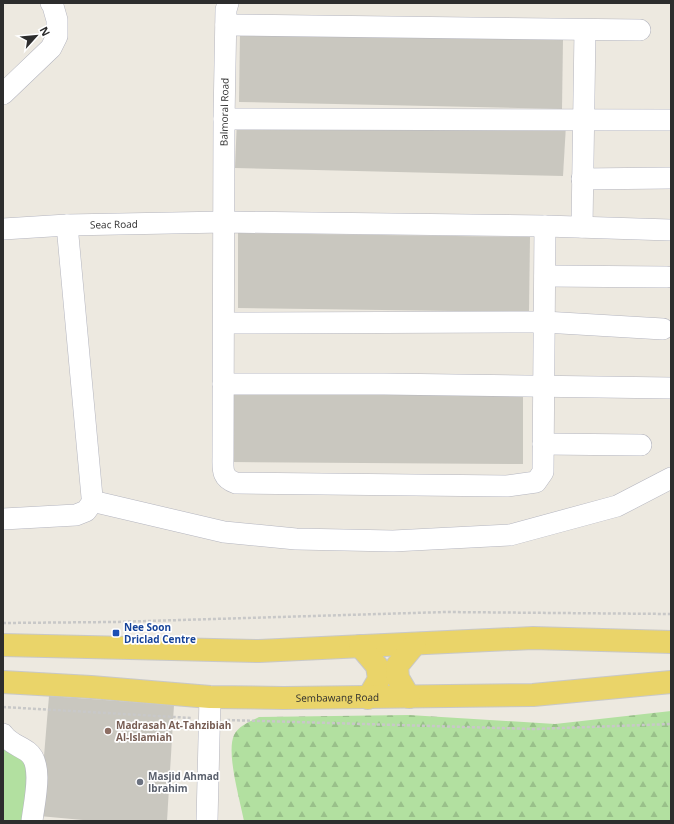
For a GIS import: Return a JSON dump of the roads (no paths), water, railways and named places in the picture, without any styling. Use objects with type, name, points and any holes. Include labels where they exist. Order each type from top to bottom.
[{"type":"main road","points":[[3,645],[259,651],[533,638],[671,642]]},
{"type":"main road","points":[[409,697],[398,678],[397,666],[415,644]]},
{"type":"main road","points":[[360,646],[377,666],[379,679],[368,698]]},
{"type":"main road","name":"Sembawang Road","points":[[3,682],[91,687],[210,697],[368,698],[534,695],[671,682]]},
{"type":"street","points":[[3,94],[51,48],[57,36],[57,20],[51,3]]},
{"type":"street","name":"Balmoral Road","points":[[228,3],[226,10],[224,119],[223,384],[224,473],[229,481],[236,483],[507,486],[536,482],[543,472],[545,226]]},
{"type":"street","points":[[226,25],[640,30]]},
{"type":"street","points":[[582,227],[585,30]]},
{"type":"street","points":[[224,119],[671,120]]},
{"type":"street","points":[[582,179],[670,178]]},
{"type":"street","name":"Seac Road","points":[[3,228],[67,225],[224,222],[545,226],[670,230]]},
{"type":"street","points":[[67,225],[92,497],[96,502],[224,532],[296,539],[393,541],[510,535],[617,506],[671,478]]},
{"type":"street","points":[[544,276],[667,277]]},
{"type":"street","points":[[224,323],[544,322],[663,329]]},
{"type":"street","points":[[223,384],[671,388]]},
{"type":"street","points":[[543,444],[641,445]]},
{"type":"street","points":[[3,519],[76,515],[86,511],[94,500]]},
{"type":"street","points":[[207,821],[210,697]]},
{"type":"street","points":[[3,734],[6,738],[29,752],[34,759],[37,768],[37,779],[32,821]]},
{"type":"place","name":"Nee Soon Driclad Centre","points":[[116,633]]},
{"type":"place","name":"Madrasah At-Tahzibiah Al-Islamiah","points":[[108,731]]},
{"type":"place","name":"Masjid Ahmad Ibrahim","points":[[140,782]]}]
